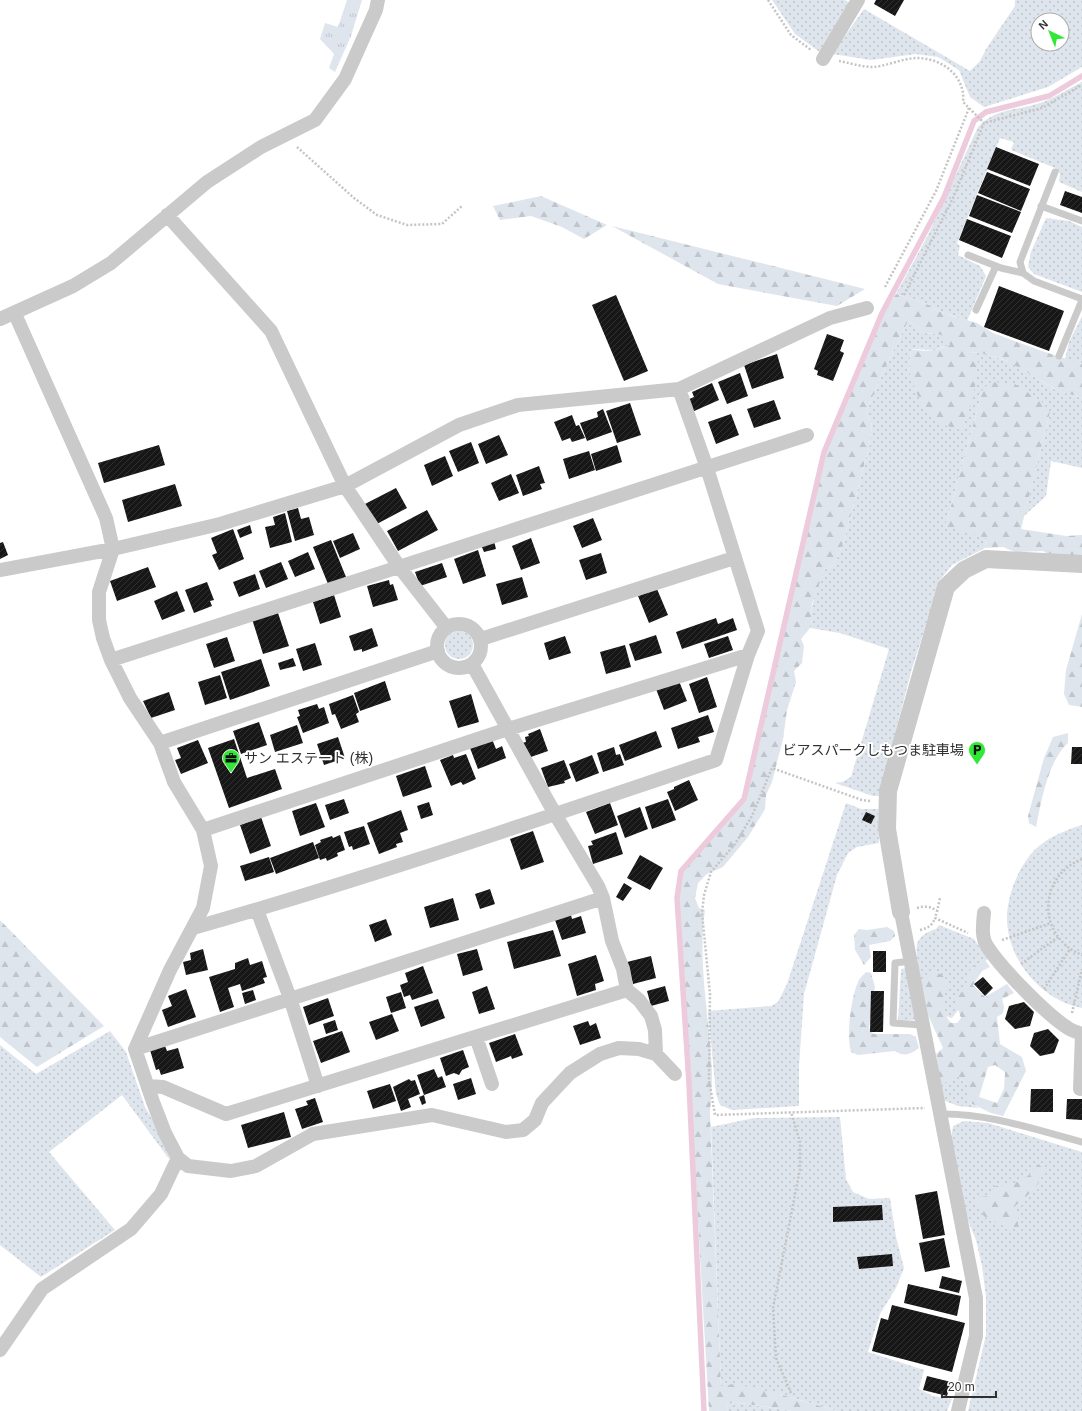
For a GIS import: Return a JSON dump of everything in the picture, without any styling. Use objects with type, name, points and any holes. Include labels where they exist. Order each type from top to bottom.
[{"type":"street","points":[[0,319],[15,314],[73,286],[112,263],[207,182],[262,148],[315,120],[345,79],[376,10],[378,0]]},
{"type":"street","points":[[823,59],[858,0]]},
{"type":"street","points":[[167,216],[271,331],[345,486],[400,568],[446,628]]},
{"type":"street","points":[[0,570],[113,549],[220,524],[345,486],[459,425],[518,405],[679,389],[830,318],[867,308]]},
{"type":"street","points":[[15,314],[106,518],[113,549],[99,592],[99,620],[103,638],[111,660],[130,698],[160,743],[174,782],[204,830],[211,866],[203,908],[170,970],[135,1049],[165,1133],[178,1158],[188,1166],[231,1171],[256,1166],[313,1134],[432,1115],[506,1132],[523,1130],[535,1120],[542,1103],[570,1073],[600,1054],[619,1048],[639,1050],[656,1054],[675,1074]]},
{"type":"street","points":[[193,928],[257,910],[716,760],[748,655],[758,631],[707,468],[679,389]]},
{"type":"street","points":[[111,660],[400,568],[807,435]]},
{"type":"street","points":[[480,639],[734,558]]},
{"type":"street","points":[[958,1411],[976,1336],[976,1298],[901,912],[887,829],[888,791],[946,587],[964,570],[986,559],[1082,564]]},
{"type":"street","points":[[460,623],[473,628],[480,639],[480,653],[472,664],[465,667],[452,666],[441,658],[438,651],[438,638],[446,628],[460,623]]},
{"type":"street","points":[[160,743],[438,651]]},
{"type":"street","points":[[204,830],[508,729],[748,655]]},
{"type":"street","points":[[472,664],[554,814],[598,886],[603,898],[612,941],[623,969],[627,990],[639,1000],[651,1016],[655,1030],[656,1054]]},
{"type":"street","points":[[135,1049],[603,898]]},
{"type":"street","points":[[257,910],[290,998],[318,1086]]},
{"type":"street","points":[[984,913],[982,928],[985,940],[1009,972],[1036,1000],[1068,1029],[1082,1034],[1080,1088]]},
{"type":"street","points":[[148,1086],[162,1087],[226,1114],[627,990]]},
{"type":"street","points":[[476,1037],[492,1084]]},
{"type":"street","points":[[0,1350],[42,1289],[131,1229],[162,1194],[178,1158]]},
{"type":"lane","points":[[1023,273],[1020,262],[1055,172]]},
{"type":"lane","points":[[1041,206],[1082,221]]},
{"type":"lane","points":[[968,255],[996,266],[1023,273],[1034,281],[1082,300],[1059,356]]},
{"type":"lane","points":[[976,310],[996,266]]},
{"type":"lane","points":[[911,961],[895,963],[893,1023],[923,1025]]},
{"type":"lane","points":[[940,1111],[986,1118],[1082,1142]]},
{"type":"path","points":[[768,0],[792,36],[823,59],[872,67],[916,58],[936,61],[955,73],[964,92],[962,102],[975,112],[984,123]]},
{"type":"path","points":[[984,123],[1042,108],[1082,85]]},
{"type":"path","points":[[885,287],[936,191],[969,108]]},
{"type":"path","points":[[904,295],[953,198],[984,123]]},
{"type":"path","points":[[284,136],[354,198],[377,216],[407,225],[442,224],[463,205]]},
{"type":"path","points":[[888,803],[862,800],[772,768],[752,816],[735,844],[712,872],[704,895],[702,913],[710,994],[709,1080],[715,1115],[791,1112],[940,1111]]},
{"type":"path","points":[[1082,859],[1066,868],[1056,880],[1049,895],[1048,911],[1051,923],[1058,937],[1070,949],[1082,955]]},
{"type":"path","points":[[906,933],[927,929],[933,924],[940,898]]},
{"type":"path","points":[[901,912],[923,906],[934,908],[937,911]]},
{"type":"path","points":[[935,918],[985,940],[1051,923]]},
{"type":"path","points":[[1009,972],[1058,937]]},
{"type":"path","points":[[1036,1000],[1070,949]]},
{"type":"path","points":[[1068,1029],[1082,968]]},
{"type":"path","points":[[791,1112],[800,1142],[800,1169],[773,1308],[776,1358],[791,1393]]},
{"type":"green space","points":[[347,0],[362,0],[351,36],[335,72],[329,68],[334,54],[320,39],[325,23],[338,27]]},
{"type":"green space","points":[[772,0],[845,0],[850,3],[821,53],[795,34]]},
{"type":"green space","points":[[1015,0],[1082,0],[1082,67],[1048,87],[984,107],[970,97],[959,70],[938,57],[916,54],[871,60],[832,54],[864,9],[970,71],[980,61],[986,49],[1015,6]]},
{"type":"green space","points":[[1082,82],[1082,192],[1059,182],[1060,174],[1055,168],[1011,150],[1014,142],[1000,138],[957,243],[960,246],[958,255],[980,266],[986,276],[967,321],[936,310],[927,304],[896,294],[927,237],[978,127],[993,116],[1009,110],[1043,102]]},
{"type":"green space","points":[[541,196],[607,225],[584,239],[562,227],[531,216],[500,220],[493,206]]},
{"type":"green space","points":[[1046,218],[1069,221],[1082,227],[1082,292],[1034,274],[1028,267],[1031,252]]},
{"type":"green space","points":[[612,226],[865,289],[837,306],[718,284]]},
{"type":"green space","points":[[896,294],[927,304],[936,310],[955,317],[977,323],[993,333],[1082,364],[1082,398],[1056,390],[1013,364],[993,356],[969,352],[978,361],[973,397],[965,422],[961,430],[941,424],[926,411],[917,394],[909,372],[911,349],[931,350],[940,349],[950,345],[942,335],[925,333],[908,321],[880,378],[866,413],[872,425],[869,447],[843,544],[834,565],[824,570],[812,604],[810,628],[801,639],[804,646],[802,663],[794,671],[796,682],[787,710],[783,739],[772,782],[766,795],[765,809],[748,837],[723,867],[707,874],[698,883],[695,898],[699,908],[705,910],[702,951],[712,1073],[710,1113],[721,1386],[734,1384],[776,1393],[837,1411],[791,1411],[735,1402],[728,1404],[727,1411],[709,1411],[679,896],[683,872],[745,799],[826,452],[883,314]]},
{"type":"green space","points":[[1082,316],[1082,364],[1065,359],[1069,342]]},
{"type":"green space","points":[[908,321],[925,333],[943,335],[950,345],[935,350],[911,349],[909,372],[968,352],[985,353],[1014,364],[1054,389],[1082,398],[1082,468],[1051,461],[1046,496],[1024,516],[1050,412],[983,389],[946,524],[986,538],[985,548],[952,565],[940,580],[911,672],[879,796],[873,796],[835,783],[842,782],[851,777],[889,649],[840,633],[810,628],[810,620],[814,599],[824,570],[834,565],[843,544],[869,447],[872,425],[866,413],[880,378]]},
{"type":"green space","points":[[991,382],[1015,384],[1041,401],[1050,412],[1021,529],[1066,536],[1082,535],[1082,557],[1051,556],[1043,551],[1015,552],[1003,547],[985,548],[986,538],[948,527],[946,524],[983,389]]},
{"type":"green space","points":[[1082,614],[1082,707],[1069,705],[1064,694],[1066,670]]},
{"type":"green space","points":[[459,631],[469,635],[473,645],[469,655],[459,659],[449,655],[445,645],[449,635]]},
{"type":"green space","points":[[1068,733],[1068,743],[1055,760],[1046,782],[1036,827],[1029,823],[1028,816],[1044,758],[1053,737]]},
{"type":"green space","points":[[846,803],[861,809],[878,809],[879,843],[857,847],[848,853],[837,875],[804,994],[799,1066],[799,1106],[732,1110],[720,1105],[716,1094],[708,1011],[771,1006],[778,1002],[787,984]]},
{"type":"green space","points":[[1082,825],[1082,1008],[1052,996],[1039,986],[1028,974],[1019,961],[1012,946],[1008,930],[1007,914],[1014,883],[1021,868],[1035,849],[1054,836]]},
{"type":"green space","points":[[0,920],[104,1026],[37,1067],[0,1037]]},
{"type":"green space","points":[[939,925],[974,939],[988,959],[971,969],[959,1009],[952,1018],[938,1011],[927,999],[923,989],[918,964],[918,941],[925,934],[936,929]]},
{"type":"green space","points":[[887,927],[894,931],[895,936],[890,941],[869,945],[871,957],[864,965],[855,950],[854,935],[859,929],[867,930]]},
{"type":"green space","points":[[985,960],[990,967],[982,971],[973,985],[985,997],[1007,984],[1014,993],[1002,999],[1004,1007],[1003,1013],[997,1017],[1000,1044],[1022,1057],[1026,1071],[1003,1116],[991,1113],[968,1102],[968,1086],[958,1076],[947,1082],[940,1083],[936,1054],[943,1048],[928,1015],[922,982],[930,974],[935,972],[943,975],[948,982],[944,998],[945,1014],[951,1023],[957,1023],[961,1018],[954,997],[956,993],[963,992],[971,969]],"holes":[[[995,1065],[1005,1072],[1004,1089],[997,1103],[979,1097],[988,1067]]]},
{"type":"green space","points":[[908,968],[916,1020],[898,1021],[901,969]]},
{"type":"green space","points":[[866,972],[871,973],[875,987],[869,1028],[873,1034],[910,1034],[916,1037],[919,1048],[913,1052],[904,1055],[895,1051],[858,1055],[851,1052],[849,1027],[851,1007],[858,982]]},
{"type":"green space","points":[[110,1031],[126,1052],[145,1107],[172,1152],[169,1159],[122,1095],[49,1152],[115,1230],[41,1277],[0,1245],[0,1045],[36,1074]]},
{"type":"green space","points":[[940,1072],[958,1076],[968,1086],[968,1102],[979,1108],[958,1106],[943,1100],[940,1085]]},
{"type":"green space","points":[[840,1117],[846,1179],[853,1192],[869,1199],[890,1198],[896,1237],[904,1268],[896,1288],[880,1314],[868,1352],[924,1370],[919,1389],[933,1396],[952,1399],[947,1411],[837,1411],[776,1393],[721,1387],[711,1127],[754,1118]]},
{"type":"green space","points":[[964,1121],[988,1123],[1082,1152],[1082,1411],[968,1411],[986,1335],[986,1297],[982,1266],[976,1240],[961,1203],[951,1139],[953,1126]]},
{"type":"green space","points":[[1038,1164],[1044,1169],[1040,1180],[1033,1190],[1015,1206],[1019,1220],[1017,1229],[1004,1226],[986,1218],[982,1214],[975,1201],[979,1197],[990,1196],[996,1186],[1020,1181],[1029,1175]]},
{"type":"green space","points":[[735,1402],[791,1411],[727,1411],[728,1404]]},
{"type":"building","points":[[876,0],[904,0],[895,16],[874,4]]},
{"type":"building","points":[[996,147],[1039,164],[1030,186],[987,169]]},
{"type":"building","points":[[987,172],[1030,189],[1021,211],[978,193]]},
{"type":"building","points":[[1065,191],[1082,197],[1082,213],[1060,205]]},
{"type":"building","points":[[977,195],[1021,212],[1012,233],[969,216]]},
{"type":"building","points":[[967,219],[1011,236],[1002,258],[959,240]]},
{"type":"building","points":[[999,286],[1064,311],[1049,351],[984,327]]},
{"type":"building","points":[[616,295],[648,371],[624,381],[592,305]]},
{"type":"building","points":[[827,334],[844,340],[840,351],[844,353],[833,381],[817,375],[818,371],[814,369]]},
{"type":"building","points":[[777,354],[784,378],[752,389],[744,365]]},
{"type":"building","points":[[740,373],[748,396],[727,404],[718,382]]},
{"type":"building","points":[[712,383],[719,400],[692,412],[687,400],[694,397],[692,392]]},
{"type":"building","points":[[774,400],[781,419],[754,428],[747,409]]},
{"type":"building","points":[[630,403],[641,435],[617,443],[606,411]]},
{"type":"building","points":[[603,409],[612,432],[587,441],[580,423],[598,417],[597,412]]},
{"type":"building","points":[[731,414],[739,435],[716,444],[708,422]]},
{"type":"building","points":[[572,415],[576,426],[579,425],[585,438],[572,442],[570,438],[562,441],[554,422]]},
{"type":"building","points":[[499,435],[508,455],[486,464],[478,444]]},
{"type":"building","points":[[471,442],[479,463],[458,472],[449,451]]},
{"type":"building","points":[[159,445],[165,465],[104,483],[98,463]]},
{"type":"building","points":[[617,445],[622,462],[596,471],[591,454]]},
{"type":"building","points":[[589,451],[595,470],[569,479],[563,459]]},
{"type":"building","points":[[445,456],[453,476],[432,486],[424,465]]},
{"type":"building","points":[[539,466],[545,483],[540,484],[542,489],[523,496],[516,475]]},
{"type":"building","points":[[511,474],[519,493],[499,501],[491,483]]},
{"type":"building","points":[[175,484],[182,506],[128,522],[122,500]]},
{"type":"building","points":[[396,488],[407,508],[373,526],[363,505]]},
{"type":"building","points":[[298,508],[301,519],[309,517],[314,535],[295,541],[287,511]]},
{"type":"building","points":[[427,510],[438,530],[398,551],[387,531]]},
{"type":"building","points":[[285,513],[292,542],[270,548],[265,527],[275,525],[273,517]]},
{"type":"building","points":[[593,518],[602,540],[582,548],[573,526]]},
{"type":"building","points":[[250,525],[252,533],[240,538],[237,530]]},
{"type":"building","points":[[233,529],[244,559],[219,570],[212,555],[217,553],[211,538]]},
{"type":"building","points":[[353,533],[360,549],[340,558],[333,541]]},
{"type":"building","points":[[531,538],[540,563],[521,570],[512,546]]},
{"type":"building","points":[[331,540],[346,577],[328,584],[313,547]]},
{"type":"building","points":[[494,541],[496,549],[484,552],[481,545]]},
{"type":"building","points":[[3,542],[8,555],[0,559],[0,543]]},
{"type":"building","points":[[478,550],[486,576],[463,584],[454,559]]},
{"type":"building","points":[[308,552],[315,569],[295,577],[288,561]]},
{"type":"building","points":[[601,553],[607,573],[586,580],[579,560]]},
{"type":"building","points":[[281,562],[288,579],[266,588],[259,571]]},
{"type":"building","points":[[442,563],[447,577],[420,586],[415,572]]},
{"type":"building","points":[[148,567],[156,587],[117,601],[110,581]]},
{"type":"building","points":[[255,574],[260,589],[239,597],[233,582]]},
{"type":"building","points":[[522,577],[528,597],[502,605],[496,584]]},
{"type":"building","points":[[389,580],[390,585],[393,584],[398,600],[373,607],[367,586]]},
{"type":"building","points":[[207,582],[214,600],[210,601],[212,606],[194,613],[185,590]]},
{"type":"building","points":[[657,589],[668,615],[649,623],[638,596]]},
{"type":"building","points":[[177,591],[185,611],[162,620],[154,601]]},
{"type":"building","points":[[334,595],[341,617],[320,624],[313,602]]},
{"type":"building","points":[[277,610],[289,646],[263,654],[252,619]]},
{"type":"building","points":[[716,618],[718,624],[733,618],[737,630],[682,649],[676,632]]},
{"type":"building","points":[[372,628],[378,646],[362,652],[362,649],[354,651],[349,636]]},
{"type":"building","points":[[656,635],[662,653],[635,661],[629,644]]},
{"type":"building","points":[[565,636],[571,653],[549,660],[544,643]]},
{"type":"building","points":[[728,636],[733,650],[709,658],[704,644]]},
{"type":"building","points":[[227,637],[235,661],[214,668],[206,644]]},
{"type":"building","points":[[315,643],[322,665],[303,671],[296,649]]},
{"type":"building","points":[[625,645],[631,667],[606,674],[600,652]]},
{"type":"building","points":[[293,658],[296,666],[280,670],[278,663]]},
{"type":"building","points":[[261,659],[270,686],[230,700],[221,672]]},
{"type":"building","points":[[220,675],[227,698],[205,705],[198,682]]},
{"type":"building","points":[[707,677],[717,707],[699,713],[689,684]]},
{"type":"building","points":[[385,681],[391,700],[360,711],[354,693]]},
{"type":"building","points":[[679,681],[687,701],[664,710],[656,689]]},
{"type":"building","points":[[169,692],[175,710],[151,718],[143,701]]},
{"type":"building","points":[[471,694],[479,722],[458,728],[449,701]]},
{"type":"building","points":[[353,695],[359,712],[356,714],[359,722],[341,729],[335,714],[332,715],[329,704]]},
{"type":"building","points":[[317,704],[319,709],[324,707],[329,723],[303,733],[297,717],[300,716],[298,710]]},
{"type":"building","points":[[708,715],[714,732],[698,737],[700,742],[678,749],[671,728]]},
{"type":"building","points":[[259,722],[267,745],[241,754],[233,731]]},
{"type":"building","points":[[297,725],[303,743],[275,752],[270,735]]},
{"type":"building","points":[[540,729],[548,751],[528,758],[522,743],[526,742],[525,737],[529,736],[528,734]]},
{"type":"building","points":[[656,731],[662,747],[625,761],[619,745]]},
{"type":"building","points":[[338,737],[345,758],[324,765],[317,744]]},
{"type":"building","name":"サン エステート (株)","points":[[234,739],[247,778],[275,769],[282,789],[229,808],[208,748]]},
{"type":"building","points":[[492,739],[496,749],[502,746],[506,758],[478,769],[470,748]]},
{"type":"building","points":[[198,740],[208,763],[181,774],[175,760],[181,758],[177,748]]},
{"type":"building","points":[[614,747],[616,755],[620,754],[624,765],[603,772],[597,753]]},
{"type":"building","points":[[1072,747],[1082,747],[1082,764],[1071,764]]},
{"type":"building","points":[[466,754],[476,779],[463,785],[461,782],[451,786],[440,760],[453,755],[454,758]]},
{"type":"building","points":[[592,755],[599,773],[576,782],[569,764]]},
{"type":"building","points":[[564,760],[571,778],[564,781],[565,783],[548,787],[541,768]]},
{"type":"building","points":[[425,766],[432,787],[403,797],[396,776]]},
{"type":"building","points":[[689,780],[698,800],[675,811],[667,792]]},
{"type":"building","points":[[344,799],[349,813],[330,820],[325,805]]},
{"type":"building","points":[[668,799],[676,820],[652,829],[645,807]]},
{"type":"building","points":[[429,802],[433,815],[421,819],[417,806]]},
{"type":"building","points":[[316,803],[325,827],[300,836],[292,811]]},
{"type":"building","points":[[610,803],[618,825],[595,834],[586,812]]},
{"type":"building","points":[[640,807],[648,829],[625,838],[617,816]]},
{"type":"building","points":[[401,810],[408,830],[400,833],[403,842],[396,844],[397,847],[379,854],[367,823]]},
{"type":"building","points":[[866,812],[875,816],[871,824],[862,820]]},
{"type":"building","points":[[261,817],[271,846],[250,854],[240,825]]},
{"type":"building","points":[[364,826],[370,844],[353,850],[352,846],[349,847],[344,832]]},
{"type":"building","points":[[533,831],[544,862],[521,870],[510,839]]},
{"type":"building","points":[[616,832],[623,854],[593,864],[588,846],[593,845],[591,841]]},
{"type":"building","points":[[340,835],[345,850],[337,853],[338,856],[327,861],[326,858],[320,860],[315,845],[321,842],[320,840],[332,836],[333,838]]},
{"type":"building","points":[[313,842],[319,858],[276,874],[270,858]]},
{"type":"building","points":[[640,855],[663,868],[650,890],[627,878]]},
{"type":"building","points":[[269,857],[274,872],[245,881],[240,866]]},
{"type":"building","points":[[624,883],[632,888],[623,901],[616,897]]},
{"type":"building","points":[[490,889],[495,904],[480,909],[475,894]]},
{"type":"building","points":[[453,898],[459,920],[430,928],[424,907]]},
{"type":"building","points":[[571,915],[572,919],[581,916],[586,933],[562,940],[555,920]]},
{"type":"building","points":[[386,919],[392,935],[375,942],[369,925]]},
{"type":"building","points":[[553,930],[561,956],[514,969],[507,942]]},
{"type":"building","points":[[203,949],[208,970],[186,975],[183,962],[191,960],[190,953]]},
{"type":"building","points":[[477,949],[483,970],[463,976],[457,954]]},
{"type":"building","points":[[873,951],[886,951],[886,972],[873,972]]},
{"type":"building","points":[[596,955],[604,981],[595,984],[596,990],[577,996],[568,964]]},
{"type":"building","points":[[651,956],[656,978],[633,984],[627,962]]},
{"type":"building","points":[[248,958],[250,965],[262,961],[267,977],[263,978],[265,983],[242,991],[240,984],[228,988],[234,1007],[220,1012],[209,977],[235,969],[235,963]]},
{"type":"building","points":[[423,966],[433,993],[412,1000],[410,995],[404,997],[400,985],[408,982],[405,973]]},
{"type":"building","points":[[983,977],[993,988],[985,996],[974,984]]},
{"type":"building","points":[[487,986],[495,1009],[479,1014],[472,992]]},
{"type":"building","points":[[665,986],[669,1001],[651,1006],[647,991]]},
{"type":"building","points":[[186,989],[196,1017],[168,1027],[162,1010],[172,1006],[168,996]]},
{"type":"building","points":[[253,990],[256,1000],[245,1004],[242,993]]},
{"type":"building","points":[[871,991],[884,991],[883,1032],[870,1032]]},
{"type":"building","points":[[401,992],[406,1008],[391,1013],[386,997]]},
{"type":"building","points":[[328,998],[334,1016],[309,1025],[303,1007]]},
{"type":"building","points":[[438,999],[445,1018],[421,1027],[414,1007]]},
{"type":"building","points":[[1024,1002],[1034,1012],[1030,1026],[1015,1029],[1005,1019],[1009,1006]]},
{"type":"building","points":[[392,1014],[399,1031],[376,1040],[369,1022]]},
{"type":"building","points":[[335,1020],[338,1030],[326,1034],[323,1024]]},
{"type":"building","points":[[588,1021],[590,1026],[596,1023],[601,1038],[580,1045],[573,1026]]},
{"type":"building","points":[[1048,1029],[1059,1040],[1054,1053],[1040,1056],[1030,1046],[1034,1033]]},
{"type":"building","points":[[342,1031],[350,1052],[321,1063],[313,1041]]},
{"type":"building","points":[[515,1034],[523,1055],[512,1059],[511,1056],[496,1062],[489,1043]]},
{"type":"building","points":[[165,1046],[167,1051],[178,1048],[184,1068],[161,1075],[159,1069],[156,1070],[150,1050]]},
{"type":"building","points":[[463,1050],[469,1067],[462,1070],[459,1075],[454,1073],[446,1076],[440,1058]]},
{"type":"building","points":[[434,1069],[438,1078],[442,1076],[446,1087],[424,1095],[417,1075]]},
{"type":"building","points":[[471,1078],[476,1094],[458,1100],[453,1084]]},
{"type":"building","points":[[409,1079],[411,1081],[415,1080],[420,1094],[408,1099],[411,1107],[401,1111],[393,1087]]},
{"type":"building","points":[[390,1084],[396,1101],[373,1109],[367,1091]]},
{"type":"building","points":[[1031,1089],[1053,1089],[1053,1112],[1030,1112]]},
{"type":"building","points":[[424,1095],[426,1103],[422,1105],[419,1097]]},
{"type":"building","points":[[315,1098],[323,1122],[302,1129],[295,1109],[308,1105],[306,1101]]},
{"type":"building","points":[[1067,1099],[1082,1099],[1082,1120],[1066,1119]]},
{"type":"building","points":[[284,1112],[291,1137],[248,1148],[241,1125]]},
{"type":"building","points":[[937,1191],[945,1235],[923,1239],[915,1195]]},
{"type":"building","points":[[882,1205],[883,1220],[833,1222],[833,1207]]},
{"type":"building","points":[[944,1238],[950,1267],[925,1272],[919,1243]]},
{"type":"building","points":[[892,1254],[893,1266],[859,1269],[857,1257]]},
{"type":"building","points":[[942,1276],[962,1281],[959,1293],[939,1288]]},
{"type":"building","points":[[908,1284],[961,1296],[957,1316],[904,1303]]},
{"type":"building","points":[[892,1305],[965,1323],[952,1372],[872,1351],[881,1318],[888,1320]]},
{"type":"building","points":[[927,1376],[951,1382],[947,1396],[923,1390]]},
{"type":"waterway","points":[[704,1411],[689,1083],[677,898],[681,871],[744,799],[824,452],[882,313],[944,197],[974,121],[986,112],[1049,96],[1082,76]]},
{"type":"place","name":"ビアスパークしもつま駐車場","points":[[977,765]]},
{"type":"place","name":"サン エステート (株)","points":[[231,773]]}]
